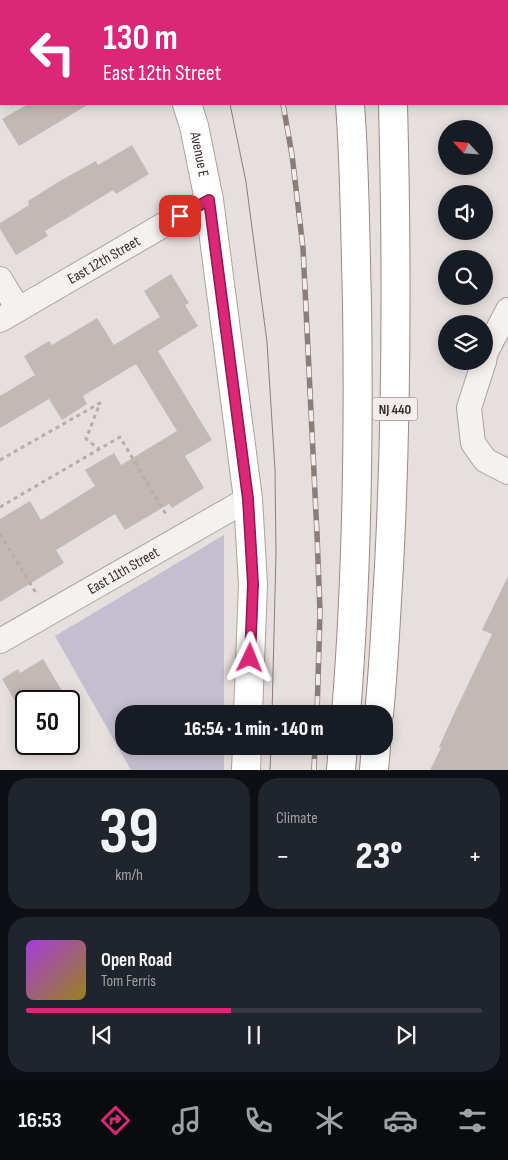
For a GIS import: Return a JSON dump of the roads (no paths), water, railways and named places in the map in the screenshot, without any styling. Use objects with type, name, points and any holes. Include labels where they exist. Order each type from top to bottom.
[{"type":"main road","name":"Avenue E","points":[[188,105],[209,200],[248,499],[253,584],[248,705]]},
{"type":"main road","name":"NJ 440","points":[[347,705],[353,610],[358,444],[356,278],[350,105]]},
{"type":"main road","name":"NJ 440","points":[[380,705],[390,547],[394,437],[396,344],[394,105]]},
{"type":"main road","points":[[246,770],[247,755]]},
{"type":"main road","points":[[341,770],[342,755]]},
{"type":"main road","points":[[374,770],[375,755]]},
{"type":"street","name":"East 12th Street","points":[[9,315],[209,200]]},
{"type":"street","points":[[0,279],[9,315]]},
{"type":"street","points":[[493,338],[508,310]]},
{"type":"street","points":[[481,370],[469,408],[473,443],[485,460],[508,472]]},
{"type":"street","name":"East 11th Street","points":[[0,641],[248,499]]},
{"type":"tram line","points":[[230,105],[246,182],[267,342],[275,470],[276,553],[272,705]]},
{"type":"tram line","points":[[270,770],[271,755]]},
{"type":"railway","points":[[283,105],[292,155],[303,248],[320,612],[317,705]]},
{"type":"railway","points":[[314,770],[315,755]]}]
